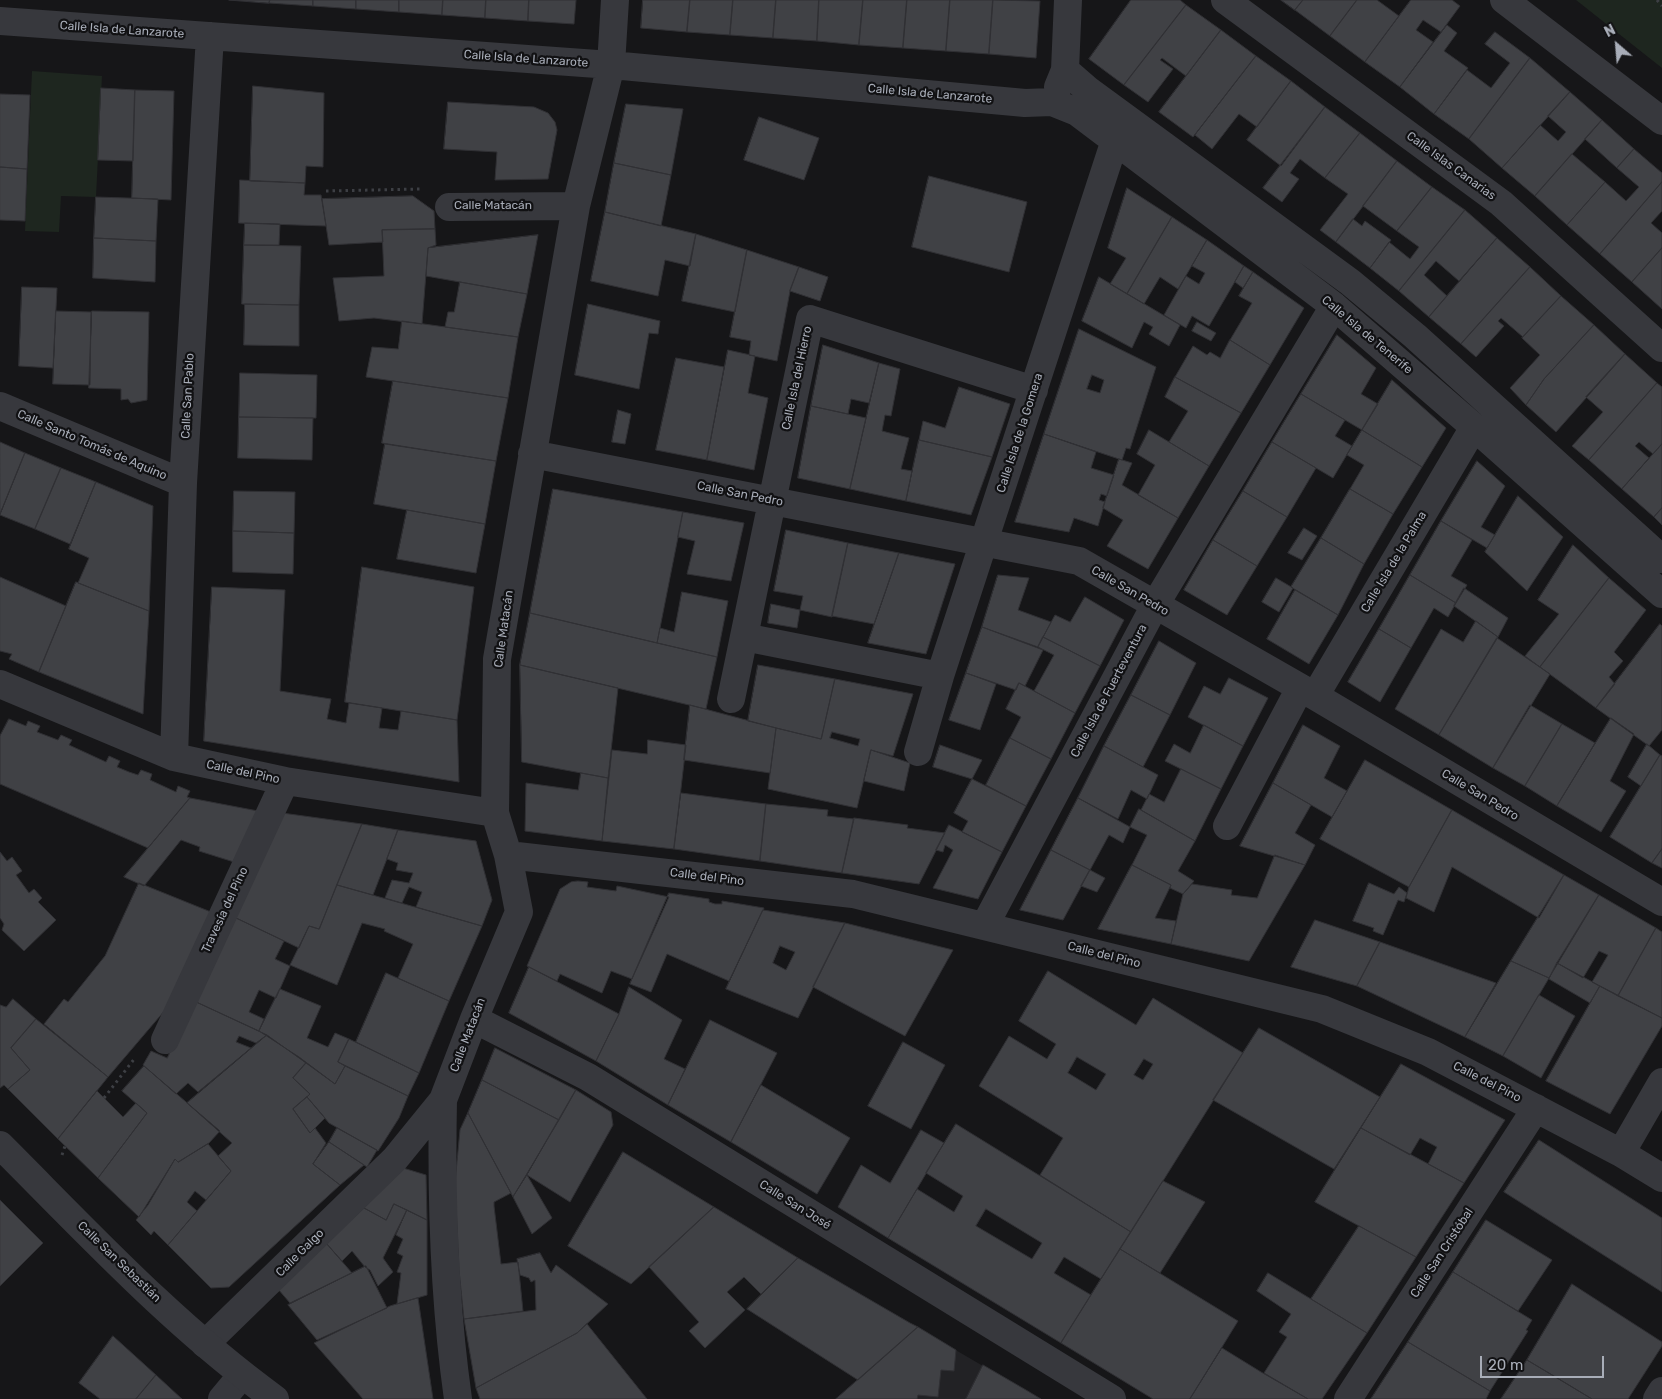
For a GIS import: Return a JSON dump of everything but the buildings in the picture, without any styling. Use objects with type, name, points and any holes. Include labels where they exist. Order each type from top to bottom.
[{"type":"street","name":"Calle Matacán","points":[[395,1160],[443,1100],[474,1019],[520,912],[508,855],[495,813],[497,659],[576,206],[611,65],[615,0]]},
{"type":"street","points":[[1052,102],[1065,70],[1068,0]]},
{"type":"street","name":"Calle Islas Canarias","points":[[1226,0],[1502,203],[1662,348]]},
{"type":"street","points":[[1504,0],[1662,121]]},
{"type":"street","name":"Calle Isla de Lanzarote","points":[[0,21],[611,65],[1025,103],[1052,102]]},
{"type":"street","name":"Calle San Pablo","points":[[174,757],[183,483],[210,36]]},
{"type":"street","name":"Calle Isla de Tenerife","points":[[1065,70],[1088,90],[1121,128],[1334,306],[1662,594]]},
{"type":"street","name":"Calle Isla de Tenerife","points":[[1052,102],[1121,128],[1350,282],[1415,336],[1662,559]]},
{"type":"street","name":"Calle Isla de la Gomera","points":[[918,752],[940,676],[1121,128]]},
{"type":"street","name":"Calle Matacán","points":[[449,207],[576,206]]},
{"type":"street","name":"Calle Isla de Fuerteventura","points":[[985,925],[1155,605],[1334,306]]},
{"type":"street","name":"Calle Isla del Hierro","points":[[732,699],[810,319],[1034,390]]},
{"type":"street","name":"Calle Santo Tomás de Aquino","points":[[0,406],[183,483]]},
{"type":"street","name":"Calle Isla de la Palma","points":[[1227,826],[1307,692],[1474,427]]},
{"type":"street","name":"Calle San Pedro","points":[[532,454],[1079,562],[1307,692],[1662,902]]},
{"type":"street","points":[[744,637],[940,676]]},
{"type":"street","name":"Calle del Pino","points":[[1,687],[174,757],[285,781],[495,813]]},
{"type":"street","name":"Travesía del Pino","points":[[165,1040],[285,781]]},
{"type":"street","name":"Calle del Pino","points":[[508,855],[853,894],[1322,1009],[1428,1052],[1536,1108],[1662,1178]]},
{"type":"street","name":"Calle San José","points":[[474,1019],[588,1077],[1112,1399]]},
{"type":"street","points":[[1621,1154],[1662,1082]]},
{"type":"street","name":"Calle Matacán","points":[[443,1100],[442,1184],[445,1260],[451,1350],[458,1399]]},
{"type":"street","name":"Calle San Cristóbal","points":[[1348,1399],[1536,1108]]},
{"type":"street","name":"Calle San Sebastián","points":[[0,1145],[109,1254],[205,1344],[242,1375],[275,1399]]},
{"type":"street","name":"Calle Galgo","points":[[205,1344],[395,1160]]},
{"type":"street","points":[[222,1399],[242,1375]]},
{"type":"street","points":[[1657,1399],[1662,1391]]},
{"type":"path","points":[[1657,0],[1662,6]]},
{"type":"path","name":"Calle Matacán","points":[[326,192],[423,189],[449,207]]},
{"type":"path","points":[[104,1098],[140,1051],[165,1040]]},
{"type":"shaded area","points":[[1576,0],[1662,0],[1662,68]]},
{"type":"shaded area","points":[[32,71],[102,76],[96,197],[61,196],[59,232],[25,231]]},
{"type":"shaded area","points":[[918,1328],[983,1366],[966,1399],[836,1399]]}]
